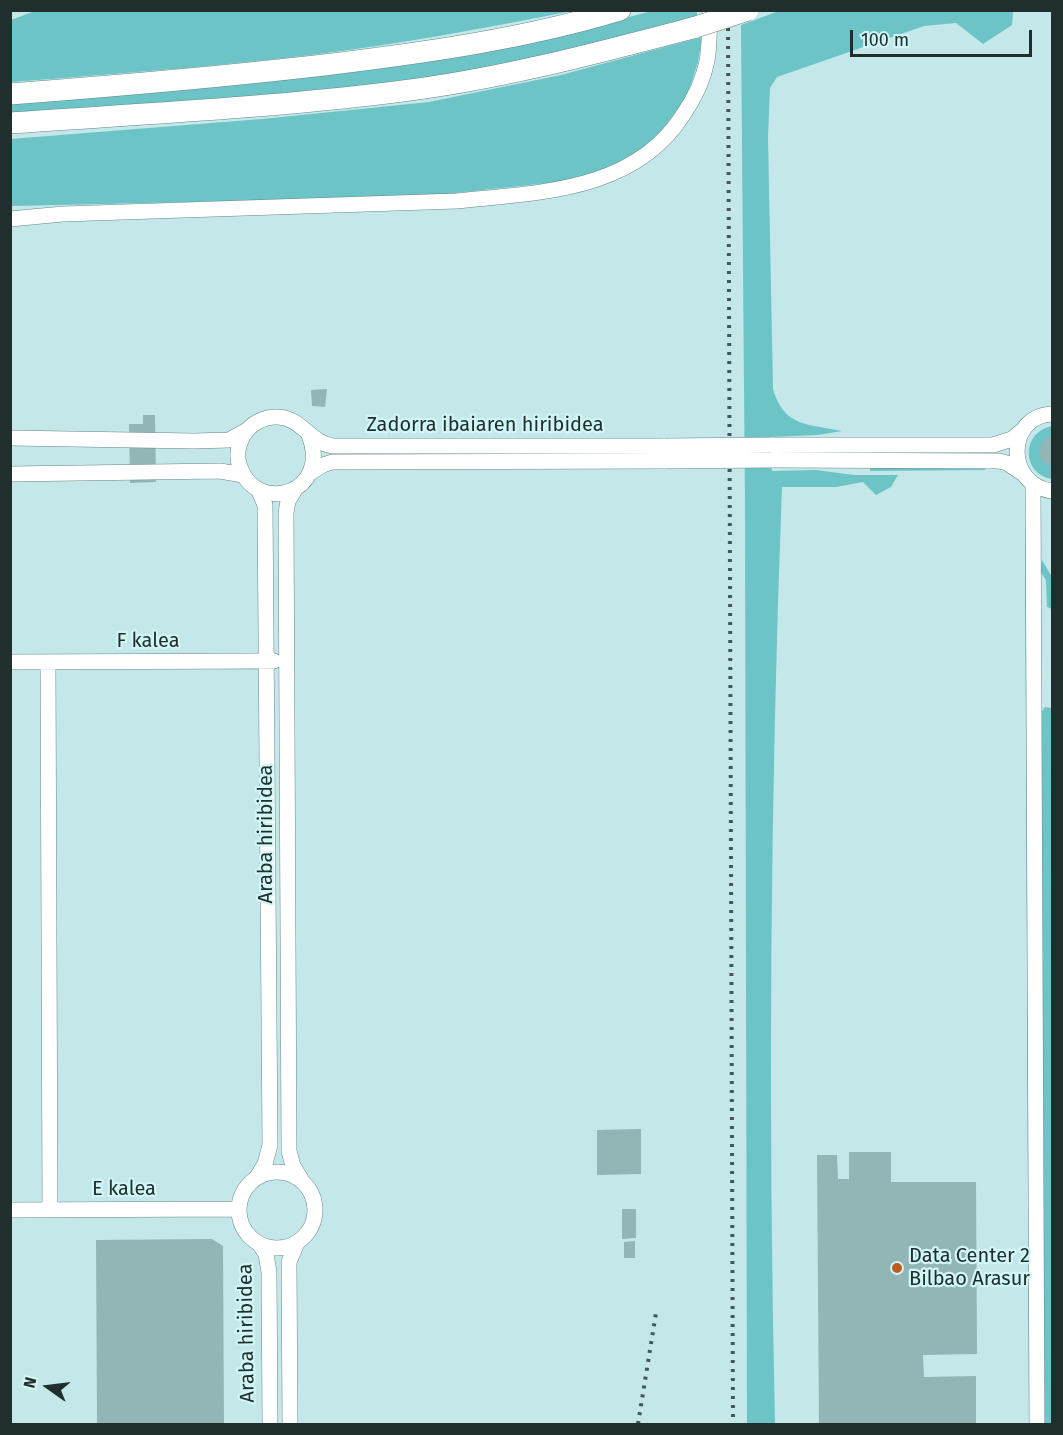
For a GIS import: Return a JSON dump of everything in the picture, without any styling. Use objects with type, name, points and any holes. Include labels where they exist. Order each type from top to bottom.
[{"type":"highway","points":[[10,94],[239,75],[387,58],[480,43],[620,10]]},
{"type":"highway","points":[[10,123],[256,106],[396,92],[485,78],[596,53],[696,27],[747,10]]},
{"type":"street","points":[[10,219],[63,214],[457,201],[584,184],[629,167],[658,147],[676,128],[693,101],[701,82],[707,61],[710,10]]},
{"type":"street","points":[[771,453],[993,445],[1012,439],[1034,420],[1046,414],[1053,414]]},
{"type":"street","points":[[10,438],[229,440],[256,422],[267,417],[279,417],[291,419],[309,435],[314,447],[314,461],[310,473],[296,488],[283,493],[270,493],[258,489],[243,475],[238,464],[240,441],[246,430]]},
{"type":"street","points":[[1022,472],[1017,458],[1017,443],[1024,429]]},
{"type":"street","name":"Zadorra ibaiaren hiribidea","points":[[309,435],[317,442],[333,446],[665,453]]},
{"type":"street","points":[[665,453],[771,453],[999,461],[1022,472],[1041,489],[1053,491]]},
{"type":"street","name":"Zadorra ibaiaren hiribidea","points":[[310,473],[332,462],[665,453]]},
{"type":"street","points":[[10,474],[229,471],[243,475]]},
{"type":"street","points":[[1033,484],[1037,1425]]},
{"type":"street","name":"Araba hiribidea","points":[[296,488],[288,501],[286,513],[289,1151],[293,1166],[301,1179]]},
{"type":"street","name":"Araba hiribidea","points":[[257,1177],[265,1164],[270,1145],[265,505],[258,489]]},
{"type":"street","name":"F kalea","points":[[10,663],[287,661]]},
{"type":"street","points":[[48,663],[50,1210]]},
{"type":"street","points":[[290,1425],[289,1262],[297,1243],[309,1231],[315,1219],[315,1204],[310,1190],[301,1179],[286,1172],[273,1171],[257,1177],[247,1185],[240,1200],[238,1209],[244,1230],[259,1244],[268,1247],[282,1248],[297,1243]]},
{"type":"street","name":"E kalea","points":[[10,1210],[238,1209]]},
{"type":"street","name":"Araba hiribidea","points":[[259,1244],[266,1254],[269,1272],[270,1425]]},
{"type":"shaded area","points":[[35,11],[572,11],[437,36],[313,55],[11,82],[11,20]]},
{"type":"shaded area","points":[[652,11],[697,11],[697,16],[548,56],[434,79],[348,90],[252,98],[11,114],[11,103],[571,32]]},
{"type":"shaded area","points":[[779,11],[1013,11],[1012,25],[983,44],[956,23],[924,26],[777,77],[770,88],[768,137],[773,389],[784,411],[799,422],[842,431],[818,435],[772,437],[772,471],[816,470],[854,475],[898,475],[891,487],[876,495],[863,482],[836,487],[782,487],[771,956],[771,1190],[775,1424],[747,1424],[745,507],[741,25]]},
{"type":"shaded area","points":[[702,37],[698,62],[687,97],[650,146],[597,173],[558,182],[417,197],[11,206],[10,139],[262,119],[429,102],[561,75]]},
{"type":"shaded area","points":[[1052,426],[1052,479],[1042,476],[1035,469],[1030,462],[1029,453],[1030,444],[1035,436]]},
{"type":"shaded area","points":[[870,467],[985,467],[985,470],[870,471]]},
{"type":"shaded area","points":[[1025,526],[1027,526],[1030,1424],[1029,1424]]},
{"type":"shaded area","points":[[1042,560],[1052,577],[1052,609],[1047,607],[1046,580],[1040,571]]},
{"type":"shaded area","points":[[1045,707],[1052,708],[1052,1424],[1044,1424],[1041,712]]},
{"type":"building","points":[[327,389],[325,407],[312,406],[311,390]]},
{"type":"building","points":[[143,415],[155,415],[156,482],[130,483],[129,424],[143,424]]},
{"type":"building","points":[[1052,436],[1052,467],[1042,461],[1039,450],[1043,441]]},
{"type":"building","points":[[641,1129],[641,1174],[597,1175],[597,1130]]},
{"type":"building","name":"Data Center 2 Bilbao Arasur","points":[[849,1152],[891,1152],[891,1182],[976,1182],[977,1354],[923,1355],[924,1377],[976,1376],[976,1424],[819,1424],[817,1155],[837,1155],[838,1179],[849,1179]]},
{"type":"building","points":[[622,1209],[636,1209],[636,1238],[622,1239]]},
{"type":"building","points":[[212,1239],[223,1246],[224,1424],[97,1424],[96,1240]]},
{"type":"building","points":[[635,1241],[635,1258],[624,1258],[624,1242]]},
{"type":"railway","points":[[728,10],[733,1424]]},
{"type":"railway","points":[[638,1424],[656,1313]]},
{"type":"place","name":"Data Center 2 Bilbao Arasur","points":[[897,1268]]}]
